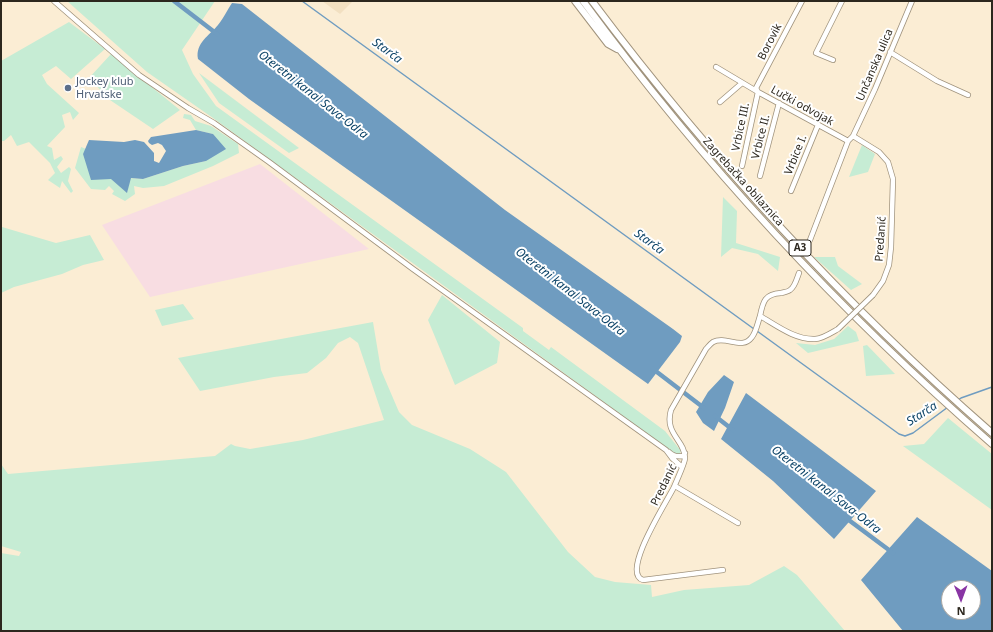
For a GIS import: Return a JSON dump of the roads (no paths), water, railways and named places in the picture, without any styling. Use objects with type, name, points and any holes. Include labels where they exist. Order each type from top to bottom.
[{"type":"highway","points":[[575,1],[608,44],[618,49]]},
{"type":"highway","name":"Zagrebačka obilaznica","points":[[582,1],[618,49],[676,120],[756,212],[845,307],[944,402],[992,444]]},
{"type":"highway","name":"Zagrebačka obilaznica","points":[[592,1],[666,97],[762,209],[820,270],[915,364],[992,433]]},
{"type":"street","points":[[54,1],[139,75],[188,108],[214,123],[269,162],[413,269],[673,456],[681,456],[685,453]]},
{"type":"street","name":"Borovik","points":[[758,92],[756,88],[802,1]]},
{"type":"street","points":[[833,60],[816,53],[842,1]]},
{"type":"street","name":"Unčanska ulica","points":[[854,136],[912,1]]},
{"type":"street","points":[[890,52],[937,81],[968,95]]},
{"type":"street","name":"Lučki odvojak","points":[[716,67],[758,92],[848,141]]},
{"type":"street","points":[[720,102],[742,83]]},
{"type":"street","name":"Vrbice III.","points":[[742,166],[758,92]]},
{"type":"street","name":"Vrbice II.","points":[[760,176],[779,103]]},
{"type":"street","name":"Vrbice I.","points":[[791,191],[818,125]]},
{"type":"street","points":[[810,240],[848,141],[854,136]]},
{"type":"street","name":"Predanić","points":[[760,316],[789,333],[804,338],[815,339],[838,329],[873,295],[883,281],[889,265],[891,247],[892,178],[888,162],[878,152],[854,136]]},
{"type":"street","name":"Predanić","points":[[723,570],[643,580],[637,576],[636,570],[640,550],[674,486],[685,460],[684,448],[675,438],[668,418],[675,402],[706,349],[713,342],[726,340],[743,344],[752,337],[766,298],[770,295],[790,291],[793,288],[799,273]]},
{"type":"street","points":[[666,450],[682,467]]},
{"type":"street","points":[[674,486],[738,523]]},
{"type":"water","points":[[232,3],[242,4],[505,210],[682,336],[680,342],[648,384],[249,99],[198,59],[201,44],[215,29]]},
{"type":"water","points":[[196,130],[213,134],[226,149],[206,161],[183,166],[143,179],[131,178],[127,193],[111,179],[91,180],[83,154],[89,140],[124,142],[135,140],[144,142],[154,153],[154,161],[159,163],[166,151],[162,145],[158,143],[152,145],[149,143],[148,141],[151,137]]},
{"type":"water","points":[[724,375],[734,382],[725,408],[714,431],[703,423],[696,412],[708,392]]},
{"type":"water","points":[[746,393],[876,491],[834,539],[773,481],[721,439]]},
{"type":"water","points":[[917,517],[992,571],[992,631],[903,631],[861,580]]},
{"type":"waterway","name":"Oteretni kanal Sava-Odra","points":[[174,1],[217,34]]},
{"type":"waterway","name":"Starča","points":[[302,1],[754,329]]},
{"type":"waterway","name":"Starča","points":[[757,331],[899,434],[905,436],[913,433],[948,407]]},
{"type":"waterway","name":"Oteretni kanal Sava-Odra","points":[[653,369],[704,408]]},
{"type":"waterway","name":"Starča","points":[[958,400],[992,387]]},
{"type":"waterway","name":"Oteretni kanal Sava-Odra","points":[[715,416],[733,430]]},
{"type":"waterway","name":"Oteretni kanal Sava-Odra","points":[[846,518],[893,553]]},
{"type":"place","name":"Jockey klub Hrvatske","points":[[68,88]]}]
